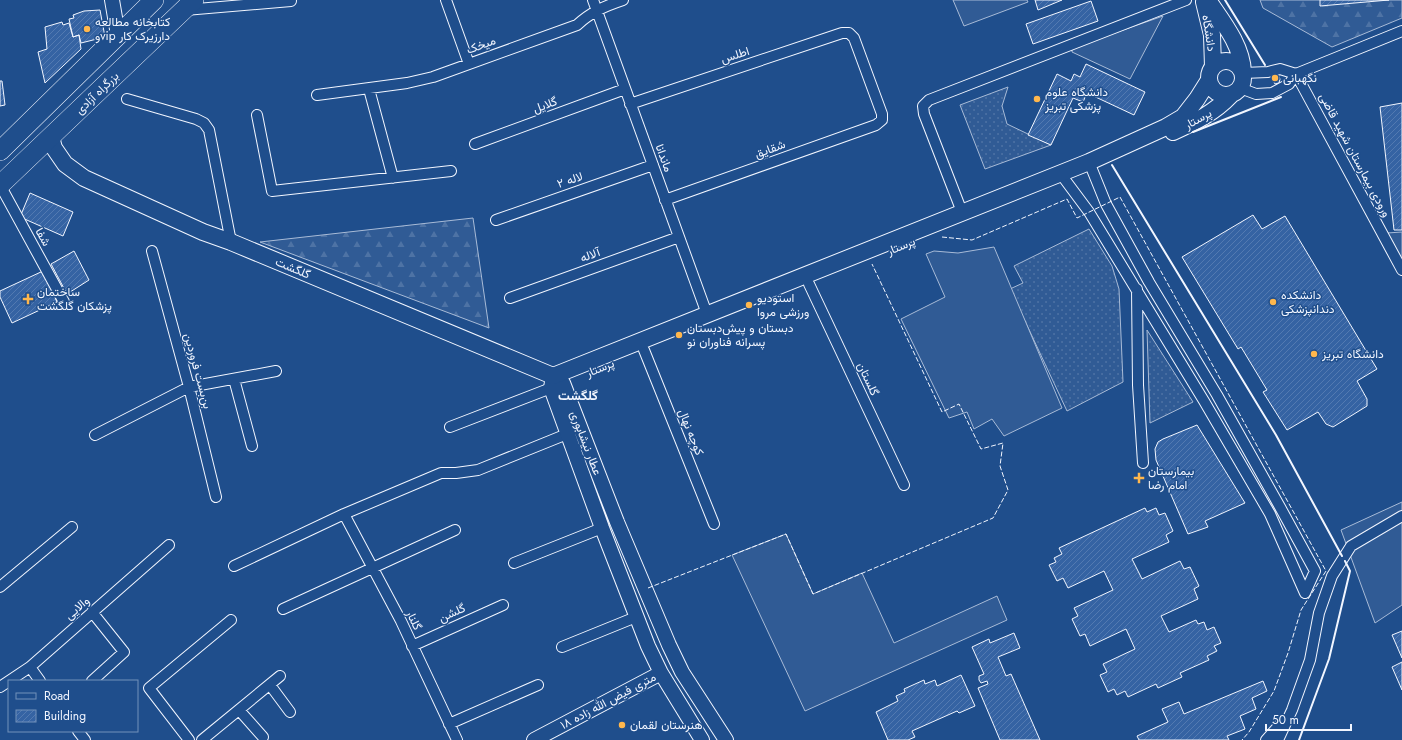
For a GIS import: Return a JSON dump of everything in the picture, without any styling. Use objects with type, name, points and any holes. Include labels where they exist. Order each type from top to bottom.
[{"type":"highway","points":[[0,151],[154,0]]},
{"type":"highway","name":"بزرگراه آزادی","points":[[0,185],[189,5]]},
{"type":"main road","points":[[112,0],[118,35]]},
{"type":"main road","name":"دانشگاه","points":[[1203,0],[1212,35],[1211,73]]},
{"type":"main road","name":"دانشگاه","points":[[1208,0],[1236,44],[1242,66],[1239,82]]},
{"type":"main road","points":[[1227,60],[1237,64],[1239,82],[1220,94],[1211,87],[1211,73],[1222,61],[1227,60]]},
{"type":"main road","name":"پرستار","points":[[1090,165],[1183,117],[1197,99],[1211,73]]},
{"type":"main road","name":"پرستار","points":[[555,382],[644,350],[809,284],[1198,121],[1221,105],[1239,82]]},
{"type":"main road","name":"گلگشت","points":[[51,137],[54,148],[65,164],[84,178],[203,232],[231,242],[555,382]]},
{"type":"main road","name":"پرستار","points":[[555,382],[707,314],[962,212],[1062,177]]},
{"type":"main road","name":"عطار نیشابوری","points":[[555,382],[567,434],[636,617],[661,674],[702,740]]},
{"type":"main road","name":"عطار نیشابوری","points":[[555,382],[617,522],[668,645],[682,672],[726,740]]},
{"type":"main road","name":"۱۸ متری فیض الله زاده","points":[[534,740],[661,674]]},
{"type":"street","points":[[446,0],[469,64]]},
{"type":"street","name":"ماندانا","points":[[593,0],[707,314]]},
{"type":"street","points":[[596,11],[623,0]]},
{"type":"street","points":[[962,212],[924,114],[923,106],[929,100],[1186,0]]},
{"type":"street","points":[[189,5],[291,1]]},
{"type":"street","name":"میخک","points":[[316,95],[369,89],[433,77],[577,24],[587,15],[596,11]]},
{"type":"street","points":[[1239,82],[1256,94],[1272,93],[1289,84],[1296,74],[1402,31]]},
{"type":"street","name":"اطلس","points":[[630,104],[842,33],[849,33],[854,38],[882,114],[882,120]]},
{"type":"street","points":[[1239,82],[1280,69],[1296,74]]},
{"type":"street","name":"ورودی بیمارستان شهید قاضی","points":[[1296,74],[1402,270]]},
{"type":"street","points":[[369,89],[393,178]]},
{"type":"street","name":"گلایل","points":[[475,144],[625,89]]},
{"type":"street","points":[[127,99],[196,119],[204,123],[209,130],[231,242]]},
{"type":"street","points":[[257,115],[272,191],[451,171]]},
{"type":"street","name":"شقایق","points":[[665,200],[876,125],[882,120]]},
{"type":"street","name":"لاله ۲","points":[[496,220],[652,165]]},
{"type":"street","points":[[1062,177],[1090,212],[1204,401],[1270,514],[1305,593],[1315,571],[1217,395],[1106,204],[1090,165]]},
{"type":"street","name":"شفا","points":[[0,185],[64,302]]},
{"type":"street","name":"آلاله","points":[[510,298],[679,237]]},
{"type":"street","name":"بن‌بست فروردین","points":[[152,251],[189,387],[216,498]]},
{"type":"street","points":[[1137,289],[1150,282]]},
{"type":"street","name":"گلستان","points":[[809,284],[904,485]]},
{"type":"street","points":[[1137,289],[1138,393],[1143,462]]},
{"type":"street","name":"کوچه نهال","points":[[644,350],[714,524]]},
{"type":"street","points":[[95,435],[189,387],[276,371]]},
{"type":"street","points":[[234,379],[252,446]]},
{"type":"street","points":[[450,427],[555,382]]},
{"type":"street","points":[[234,566],[344,514],[441,473],[456,473],[478,470],[567,434]]},
{"type":"street","name":"گلنار","points":[[344,514],[373,568],[457,740]]},
{"type":"street","points":[[1278,740],[1292,710],[1310,660],[1319,613],[1332,576],[1351,546],[1402,516]]},
{"type":"street","points":[[0,587],[72,527]]},
{"type":"street","points":[[514,563],[602,528]]},
{"type":"street","points":[[283,609],[455,530]]},
{"type":"street","name":"والایی","points":[[10,680],[30,667],[169,546]]},
{"type":"street","name":"گلشن","points":[[412,646],[503,605]]},
{"type":"street","points":[[92,612],[124,652],[93,680]]},
{"type":"street","points":[[562,647],[636,617]]},
{"type":"street","points":[[189,740],[149,688],[231,620]]},
{"type":"street","points":[[30,667],[39,680]]},
{"type":"street","points":[[202,740],[270,686],[280,676]]},
{"type":"street","points":[[449,724],[538,685]]},
{"type":"street","points":[[270,686],[290,712]]},
{"type":"street","points":[[239,710],[263,737]]},
{"type":"street","points":[[1266,740],[1292,710]]},
{"type":"street","points":[[79,732],[85,740]]},
{"type":"green space","points":[[1260,0],[1402,0],[1402,18],[1332,47],[1263,8]]},
{"type":"green space","points":[[1008,87],[1002,106],[1007,124],[1051,145],[985,169],[960,105]]},
{"type":"green space","points":[[473,218],[489,328],[260,242]]},
{"type":"green space","points":[[1089,229],[1112,266],[1119,289],[1123,382],[1067,411],[1010,289],[1023,283],[1014,266]]},
{"type":"green space","points":[[1147,330],[1193,402],[1150,423]]},
{"type":"shaded area","points":[[953,0],[1027,0],[1028,2],[964,26]]},
{"type":"shaded area","points":[[1163,16],[1130,79],[1072,52],[1072,48]]},
{"type":"shaded area","points":[[1402,232],[1402,261],[1387,233]]},
{"type":"shaded area","points":[[994,247],[1062,408],[1004,436],[992,419],[974,429],[967,412],[949,418],[901,319],[945,297],[926,254],[934,251],[958,253]]},
{"type":"shaded area","points":[[1402,502],[1402,605],[1375,623],[1341,530]]},
{"type":"shaded area","points":[[786,534],[813,594],[862,573],[894,643],[997,596],[1007,620],[805,711],[732,555]]},
{"type":"building","points":[[1035,0],[1062,0],[1038,10]]},
{"type":"building","points":[[1320,0],[1389,0],[1320,6]]},
{"type":"building","points":[[1091,1],[1098,21],[1033,44],[1026,24]]},
{"type":"building","name":"کتابخانه مطالعه وvip دارزیرک کار","points":[[100,10],[105,37],[81,43],[79,35],[73,37],[69,19],[74,18],[73,15],[84,11]]},
{"type":"building","points":[[62,22],[63,25],[69,23],[73,37],[79,35],[81,49],[45,83],[38,52],[47,49],[45,27]]},
{"type":"building","points":[[1086,64],[1145,92],[1134,115],[1087,93],[1083,102],[1073,98],[1051,145],[1028,135],[1057,74],[1071,81],[1074,74],[1080,77]]},
{"type":"building","name":"نگهبانی","points":[[1274,74],[1278,75],[1280,79],[1279,83],[1275,84],[1271,76]]},
{"type":"building","points":[[0,81],[2,81],[5,105],[0,106]]},
{"type":"building","points":[[1402,103],[1402,230],[1394,230],[1380,107]]},
{"type":"building","points":[[30,193],[73,212],[63,236],[20,217]]},
{"type":"building","name":"دانشکده دندانپزشکی","points":[[1253,215],[1262,229],[1285,216],[1377,369],[1357,381],[1367,399],[1367,406],[1333,427],[1326,424],[1318,412],[1287,430],[1263,392],[1267,390],[1241,347],[1238,349],[1182,257]]},
{"type":"building","points":[[74,251],[89,280],[67,294],[51,264]]},
{"type":"building","name":"ساختمان پزشکان گلگشت","points":[[43,271],[57,302],[12,323],[0,297],[0,291]]},
{"type":"building","points":[[1197,425],[1245,503],[1205,521],[1208,527],[1188,534],[1156,460],[1155,449],[1158,442],[1163,439]]},
{"type":"building","points":[[1145,508],[1147,512],[1156,508],[1159,515],[1165,513],[1173,531],[1166,535],[1169,542],[1132,559],[1142,579],[1180,561],[1184,569],[1190,567],[1199,586],[1194,589],[1198,599],[1161,616],[1169,632],[1196,620],[1198,624],[1204,622],[1207,630],[1214,627],[1221,643],[1214,646],[1217,651],[1207,656],[1209,660],[1180,673],[1182,677],[1158,688],[1156,684],[1128,697],[1125,691],[1117,695],[1114,689],[1108,692],[1100,675],[1107,672],[1103,664],[1135,649],[1126,629],[1090,646],[1085,634],[1080,636],[1072,619],[1078,616],[1074,608],[1113,590],[1104,571],[1068,588],[1063,578],[1057,581],[1049,565],[1056,562],[1054,558],[1062,554],[1059,548]]},
{"type":"building","points":[[1402,631],[1402,658],[1392,635]]},
{"type":"building","points":[[1014,633],[1020,648],[998,657],[1006,676],[1011,674],[1040,740],[1000,740],[978,688],[988,684],[987,681],[981,683],[979,680],[979,676],[984,674],[972,647],[989,639],[990,643]]},
{"type":"building","points":[[1402,662],[1402,690],[1392,667]]},
{"type":"building","points":[[961,675],[975,706],[959,713],[957,711],[912,731],[915,737],[908,740],[888,740],[876,712],[898,701],[896,696],[905,692],[904,689],[924,680],[925,684],[935,680],[937,686]]},
{"type":"building","points":[[1263,681],[1267,691],[1252,698],[1256,709],[1240,716],[1245,729],[1227,736],[1229,740],[1139,740],[1137,736],[1168,722],[1162,709],[1179,702],[1184,714]]},
{"type":"fence","points":[[942,237],[972,240],[1067,199],[1077,218],[1120,197],[1326,571],[1301,610],[1288,653],[1274,691],[1249,732],[1242,740]]},
{"type":"fence","points":[[648,588],[786,534],[813,594],[993,518],[1008,490],[1000,466],[1003,443],[981,449],[959,404],[942,412],[872,264]]},
{"type":"wall","points":[[1225,0],[1265,65]]},
{"type":"wall","points":[[1193,132],[1281,97]]},
{"type":"wall","points":[[1112,165],[1276,435],[1342,556]]},
{"type":"wall","points":[[1299,740],[1329,659],[1350,571],[1345,561]]},
{"type":"place","name":"کتابخانه مطالعه وvip دارزیرک کار","points":[[87,29]]},
{"type":"place","name":"نگهبانی","points":[[1275,78]]},
{"type":"place","name":"دانشگاه علوم پزشکی تبریز","points":[[1037,99]]},
{"type":"place","name":"ساختمان پزشکان گلگشت","points":[[28,299]]},
{"type":"place","name":"دانشکده دندانپزشکی","points":[[1273,302]]},
{"type":"place","name":"استودیو ورزشی مروا","points":[[749,305]]},
{"type":"place","name":"دبستان و پیش‌دبستان پسرانه فناوران نو","points":[[679,335]]},
{"type":"place","name":"دانشگاه تبریز","points":[[1314,354]]},
{"type":"place","name":"بیمارستان امام رضا","points":[[1139,478]]},
{"type":"place","name":"هنرستان لقمان","points":[[622,725]]},
{"type":"district","name":"گلگشت","points":[[578,395]]}]
